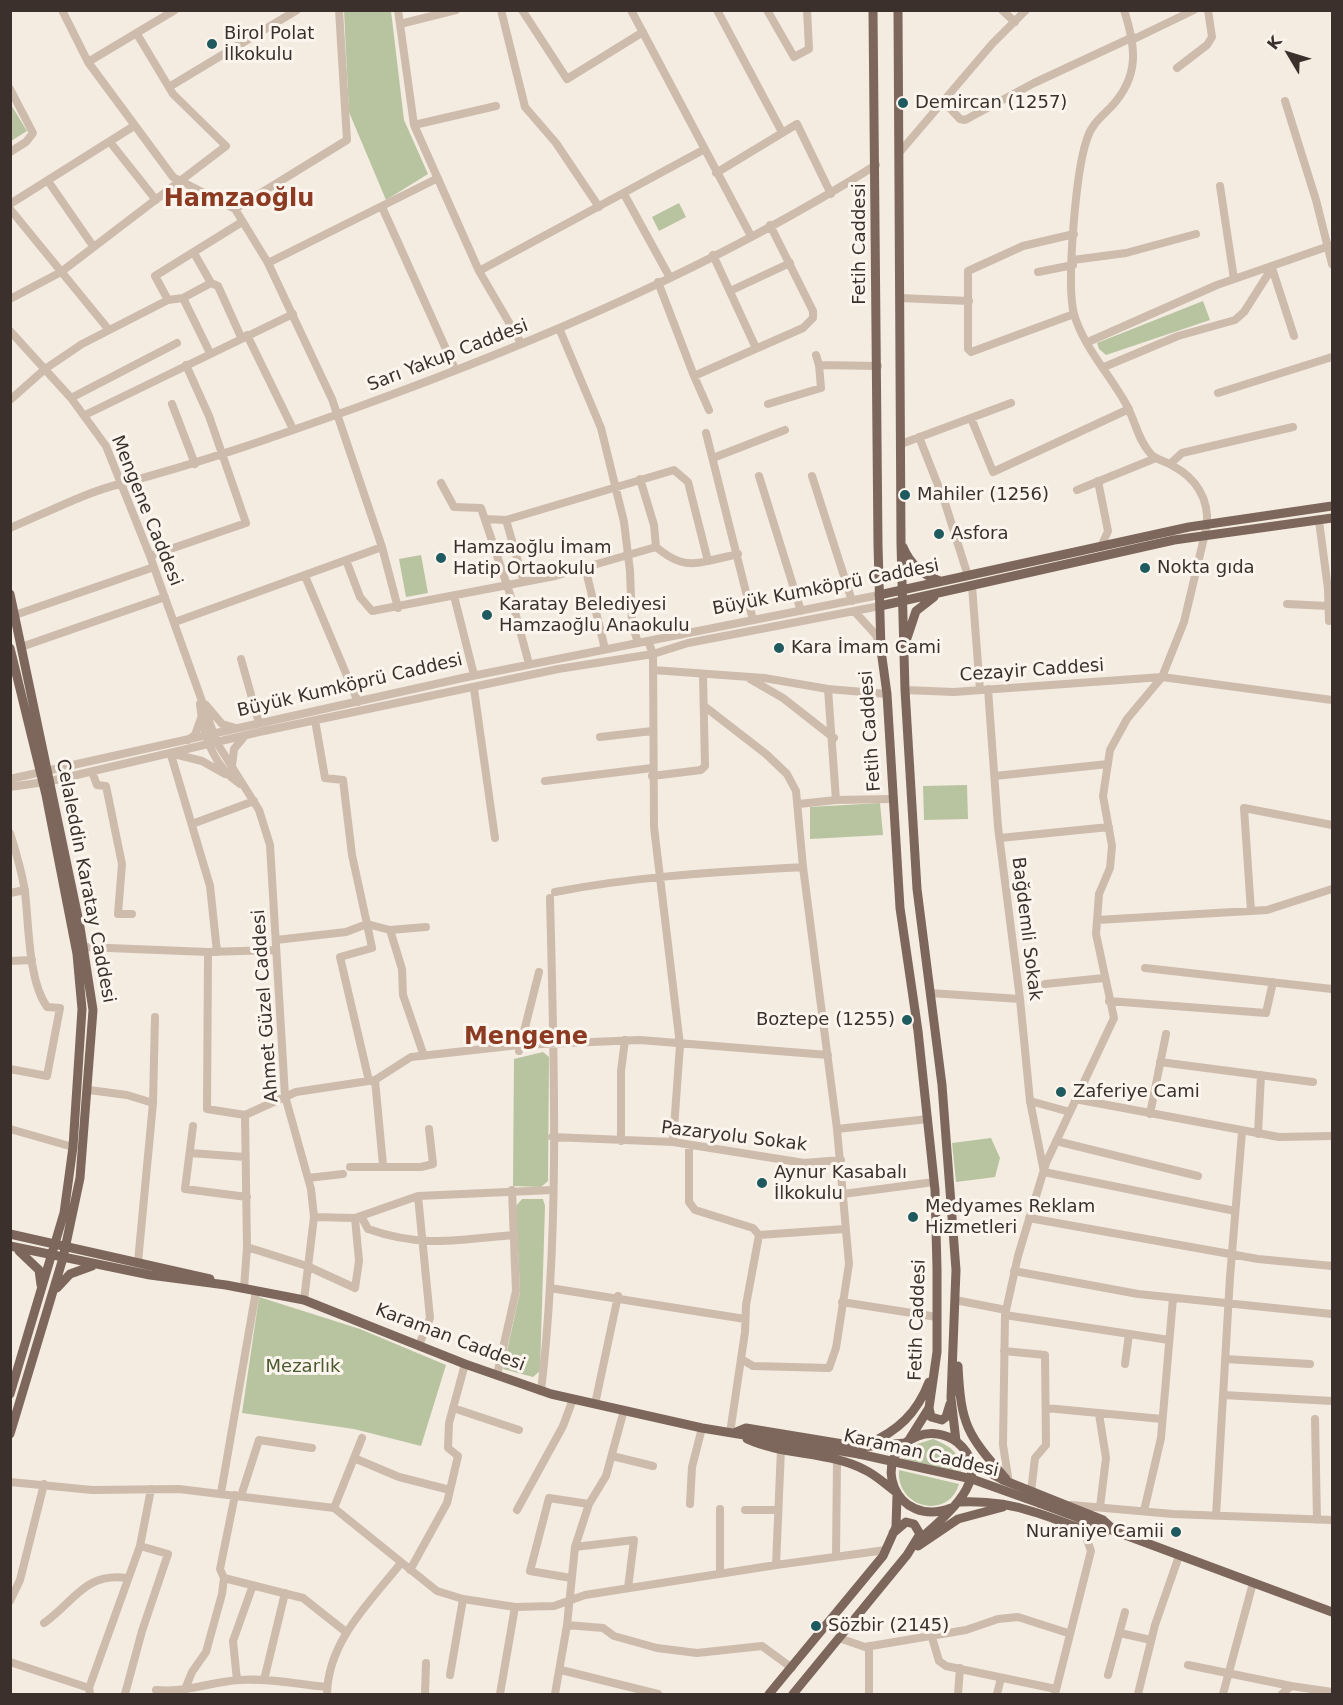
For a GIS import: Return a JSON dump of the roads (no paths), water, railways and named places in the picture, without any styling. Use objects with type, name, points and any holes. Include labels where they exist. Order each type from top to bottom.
[{"type":"main road","name":"Fetih Caddesi","points":[[873,10],[881,650],[887,693],[900,908],[928,1119],[934,1182],[937,1317],[935,1369],[929,1408],[907,1441]]},
{"type":"main road","name":"Fetih Caddesi","points":[[897,10],[901,544],[905,690],[917,889],[946,1131],[956,1270],[951,1398],[956,1442]]},
{"type":"main road","name":"Büyük Kumköprü Caddesi","points":[[879,595],[1207,525],[1332,506]]},
{"type":"main road","name":"Büyük Kumköprü Caddesi","points":[[880,606],[1174,540],[1332,518]]},
{"type":"main road","points":[[901,544],[916,568],[927,577],[942,582]]},
{"type":"main road","points":[[904,649],[916,611],[927,600],[943,593]]},
{"type":"main road","name":"Celaleddin Karatay Caddesi","points":[[10,594],[76,954],[82,1009],[73,1147],[60,1246]]},
{"type":"main road","name":"Celaleddin Karatay Caddesi","points":[[10,648],[45,777],[84,947],[93,1010],[80,1178],[60,1246]]},
{"type":"main road","name":"Karaman Caddesi","points":[[10,1234],[201,1276],[226,1285]]},
{"type":"main road","points":[[10,1394],[52,1256],[60,1246]]},
{"type":"main road","points":[[10,1434],[63,1258],[60,1246]]},
{"type":"main road","points":[[12,1247],[31,1259],[39,1270],[42,1288]]},
{"type":"main road","name":"Karaman Caddesi","points":[[12,1247],[159,1277],[226,1285],[304,1300],[465,1364],[573,1399],[702,1428],[860,1451],[972,1479],[1332,1612]]},
{"type":"main road","points":[[51,1298],[70,1274],[79,1269],[100,1265]]},
{"type":"main road","points":[[953,1347],[964,1423],[973,1439],[1010,1483]]},
{"type":"main road","points":[[860,1451],[887,1436],[908,1419],[921,1402],[935,1369]]},
{"type":"main road","points":[[929,1408],[931,1417],[942,1420],[948,1412],[951,1398]]},
{"type":"main road","name":"Karaman Caddesi","points":[[732,1433],[761,1445],[837,1461],[866,1470],[897,1494]]},
{"type":"main road","points":[[769,1695],[886,1550],[893,1533],[897,1494],[891,1471],[894,1459],[907,1441],[933,1433],[956,1442],[969,1461],[1010,1483],[1103,1520],[1121,1535]]},
{"type":"main road","name":"Karaman Caddesi","points":[[860,1451],[907,1441]]},
{"type":"main road","points":[[793,1695],[915,1544],[960,1502],[970,1483],[969,1461]]},
{"type":"main road","points":[[897,1494],[916,1511],[934,1513],[951,1508]]},
{"type":"main road","points":[[960,1502],[1009,1505],[1035,1512],[1084,1531],[1121,1535]]},
{"type":"main road","points":[[907,1555],[958,1519],[1009,1505]]},
{"type":"main road","points":[[893,1533],[902,1523],[911,1522],[920,1534],[915,1544]]},
{"type":"street","points":[[62,10],[88,62],[173,177],[235,209],[268,263],[337,414],[382,547],[398,608]]},
{"type":"street","points":[[88,62],[175,10]]},
{"type":"street","points":[[169,87],[297,10]]},
{"type":"street","points":[[235,209],[347,140],[339,10]]},
{"type":"street","points":[[398,10],[414,125],[436,179],[479,271],[521,343]]},
{"type":"street","points":[[400,24],[456,10]]},
{"type":"street","points":[[501,10],[525,107],[556,143],[599,207]]},
{"type":"street","points":[[522,10],[567,80],[643,32]]},
{"type":"street","points":[[631,10],[751,236]]},
{"type":"street","points":[[717,10],[782,132]]},
{"type":"street","points":[[766,10],[794,57],[809,49],[807,10]]},
{"type":"street","points":[[1002,10],[1015,22]]},
{"type":"street","points":[[899,153],[992,44],[1026,10]]},
{"type":"street","points":[[1010,1483],[1004,1445],[1004,1351],[1005,1312],[1014,1271],[1029,1218],[1056,1141],[1114,1018],[1096,934],[1099,894],[1111,857],[1112,846],[1103,796],[1110,750],[1127,719],[1162,677],[1184,622],[1208,513],[1203,496],[1193,480],[1170,464],[1156,458],[1144,445],[1128,409],[1074,314],[1073,262],[1078,177],[1087,137],[1098,119],[1127,88],[1133,67],[1133,38],[1124,10]]},
{"type":"street","points":[[944,102],[960,119],[965,120],[1034,83],[1194,10]]},
{"type":"street","points":[[1177,68],[1185,64],[1211,40],[1208,10]]},
{"type":"street","points":[[10,298],[61,272],[93,246],[184,181],[226,146],[180,102],[137,34]]},
{"type":"street","points":[[10,89],[33,133],[26,142],[10,152]]},
{"type":"street","points":[[1285,101],[1330,246],[1332,264]]},
{"type":"street","points":[[414,125],[496,106]]},
{"type":"street","points":[[716,173],[797,124],[831,194]]},
{"type":"street","points":[[108,330],[10,206],[134,126]]},
{"type":"street","points":[[110,142],[156,200]]},
{"type":"street","points":[[479,271],[704,150]]},
{"type":"street","name":"Sarı Yakup Caddesi","points":[[10,528],[119,484],[195,464],[337,414],[559,328],[751,236],[831,194],[876,165]]},
{"type":"street","points":[[268,263],[436,179]]},
{"type":"street","points":[[48,181],[93,246]]},
{"type":"street","points":[[1220,186],[1234,279]]},
{"type":"street","points":[[624,194],[669,276]]},
{"type":"street","points":[[381,207],[455,369]]},
{"type":"street","points":[[168,300],[155,276],[242,222]]},
{"type":"street","points":[[694,376],[803,328],[813,318],[813,311],[770,225]]},
{"type":"street","points":[[1074,234],[1023,246],[968,271],[968,349],[972,352],[1074,314]]},
{"type":"street","points":[[1038,272],[1073,262],[1126,253],[1196,234]]},
{"type":"street","points":[[1088,342],[1234,279],[1272,268],[1330,246]]},
{"type":"street","points":[[194,253],[211,283],[218,286],[293,429]]},
{"type":"street","points":[[713,255],[756,348]]},
{"type":"street","points":[[730,291],[790,263]]},
{"type":"street","points":[[1272,268],[1294,336]]},
{"type":"street","points":[[1104,367],[1178,336],[1234,320],[1244,312],[1272,268]]},
{"type":"street","points":[[658,282],[709,410]]},
{"type":"street","points":[[10,400],[45,369],[82,344],[168,300],[183,298],[211,283]]},
{"type":"street","points":[[183,298],[210,353]]},
{"type":"street","points":[[900,298],[969,301]]},
{"type":"street","points":[[85,415],[293,314]]},
{"type":"street","points":[[559,328],[601,428],[624,522],[632,623],[638,643]]},
{"type":"street","name":"Mengene Caddesi","points":[[10,331],[71,398],[106,446],[175,622],[199,694]]},
{"type":"street","points":[[71,398],[177,343]]},
{"type":"street","points":[[768,404],[822,388],[816,355]]},
{"type":"street","points":[[1218,393],[1332,357]]},
{"type":"street","points":[[150,556],[246,523],[209,416],[186,365]]},
{"type":"street","points":[[819,365],[878,366]]},
{"type":"street","points":[[901,444],[1011,403]]},
{"type":"street","points":[[172,404],[195,464]]},
{"type":"street","points":[[971,418],[993,472],[1128,409]]},
{"type":"street","points":[[1170,464],[1182,453],[1293,427]]},
{"type":"street","points":[[712,458],[785,430]]},
{"type":"street","points":[[706,434],[753,620]]},
{"type":"street","points":[[919,437],[945,503],[968,576]]},
{"type":"street","points":[[1077,490],[1156,458]]},
{"type":"street","points":[[484,519],[506,520],[674,470],[688,482],[708,561]]},
{"type":"street","points":[[759,476],[801,611]]},
{"type":"street","points":[[812,476],[852,601]]},
{"type":"street","points":[[640,479],[654,525],[656,547]]},
{"type":"street","points":[[1098,481],[1108,531],[1101,547]]},
{"type":"street","points":[[441,483],[454,507],[481,508],[507,585],[529,664]]},
{"type":"street","points":[[506,520],[524,582]]},
{"type":"street","points":[[1319,521],[1329,621]]},
{"type":"street","points":[[175,622],[382,547]]},
{"type":"street","points":[[346,560],[360,597],[368,608],[383,611],[524,582],[656,547],[678,562],[693,565],[738,554]]},
{"type":"street","points":[[15,615],[154,567]]},
{"type":"street","points":[[585,567],[605,649]]},
{"type":"street","points":[[305,576],[358,702]]},
{"type":"street","name":"Bağdemli Sokak","points":[[972,586],[1030,1101],[1044,1172]]},
{"type":"street","name":"Büyük Kumköprü Caddesi","points":[[10,787],[237,728],[474,675],[879,595]]},
{"type":"street","points":[[454,596],[474,675]]},
{"type":"street","points":[[21,648],[165,597]]},
{"type":"street","points":[[1287,604],[1328,606]]},
{"type":"street","name":"Büyük Kumköprü Caddesi","points":[[10,779],[92,772],[315,720],[474,689],[558,669],[653,654],[688,643],[880,606]]},
{"type":"street","points":[[855,612],[876,635],[881,650]]},
{"type":"street","points":[[648,641],[653,654],[651,731],[654,827],[680,1045],[673,1142]]},
{"type":"street","points":[[242,659],[259,723]]},
{"type":"street","points":[[653,670],[746,677],[828,689],[887,693]]},
{"type":"street","points":[[545,781],[701,770],[705,766],[703,674]]},
{"type":"street","points":[[746,677],[783,698],[834,738]]},
{"type":"street","name":"Cezayir Caddesi","points":[[905,690],[984,690],[1162,677],[1332,700]]},
{"type":"street","points":[[474,689],[495,838]]},
{"type":"street","points":[[828,689],[834,738],[836,800]]},
{"type":"street","points":[[199,694],[201,716],[210,735]]},
{"type":"street","points":[[199,694],[222,724],[237,728]]},
{"type":"street","points":[[199,694],[213,744],[229,772]]},
{"type":"street","points":[[704,706],[766,754],[787,774],[796,791],[803,867],[841,1160],[849,1264],[836,1348],[829,1368],[753,1366],[741,1359]]},
{"type":"street","points":[[188,741],[195,735],[201,716]]},
{"type":"street","points":[[315,720],[326,778],[344,780],[352,855],[372,948],[340,957],[372,1080],[383,1166]]},
{"type":"street","points":[[600,737],[651,731]]},
{"type":"street","points":[[229,772],[234,749],[242,738],[251,734]]},
{"type":"street","points":[[172,754],[210,886],[217,952]]},
{"type":"street","name":"Ahmet Güzel Caddesi","points":[[172,754],[202,761],[229,772],[254,801],[270,845],[285,1096],[308,1178],[314,1217],[304,1300]]},
{"type":"street","points":[[995,776],[1108,764]]},
{"type":"street","points":[[92,772],[97,785],[105,786],[122,864],[118,914],[132,914]]},
{"type":"street","points":[[799,804],[836,800],[893,800]]},
{"type":"street","points":[[192,824],[254,801]]},
{"type":"street","points":[[1251,911],[1244,808],[1332,825]]},
{"type":"street","points":[[1000,838],[1109,826]]},
{"type":"street","points":[[10,832],[25,890],[32,960],[41,999],[47,1007],[60,1008],[48,1076],[10,1070]]},
{"type":"street","points":[[541,1390],[550,1288],[555,1045],[553,895],[660,876],[803,867]]},
{"type":"street","points":[[10,873],[21,872]]},
{"type":"street","points":[[1097,920],[1267,910],[1332,889]]},
{"type":"street","points":[[10,893],[25,890]]},
{"type":"street","points":[[276,940],[346,932],[367,924],[390,930],[426,927]]},
{"type":"street","points":[[390,930],[402,969],[403,994],[424,1056]]},
{"type":"street","points":[[84,947],[208,952],[275,950]]},
{"type":"street","points":[[208,952],[207,1109],[245,1115],[285,1096],[372,1080],[411,1057],[625,1040],[680,1045],[772,1048],[828,1055]]},
{"type":"street","points":[[10,962],[32,960]]},
{"type":"street","points":[[1145,968],[1332,989]]},
{"type":"street","points":[[519,1048],[539,972]]},
{"type":"street","points":[[1045,984],[1104,978]]},
{"type":"street","points":[[1109,1001],[1266,1013],[1273,982]]},
{"type":"street","points":[[930,993],[1020,999]]},
{"type":"street","points":[[138,1262],[153,1103],[155,1017]]},
{"type":"street","points":[[1150,1114],[1166,1034]]},
{"type":"street","points":[[621,1141],[621,1071],[625,1040]]},
{"type":"street","points":[[1160,1062],[1313,1082]]},
{"type":"street","points":[[1258,1134],[1261,1075]]},
{"type":"street","points":[[88,1090],[127,1095],[153,1103]]},
{"type":"street","points":[[1075,1099],[1242,1132],[1279,1137],[1332,1136]]},
{"type":"street","points":[[1030,1101],[1070,1112]]},
{"type":"street","points":[[244,1288],[247,1248],[245,1115]]},
{"type":"street","points":[[837,1129],[928,1119]]},
{"type":"street","points":[[193,1126],[184,1189],[247,1197]]},
{"type":"street","points":[[10,1129],[73,1147]]},
{"type":"street","points":[[350,1167],[421,1167],[433,1164],[429,1129]]},
{"type":"street","points":[[1216,1516],[1228,1305],[1242,1132]]},
{"type":"street","name":"Pazaryolu Sokak","points":[[552,1137],[673,1142],[804,1163],[841,1160]]},
{"type":"street","points":[[1056,1141],[1198,1176]]},
{"type":"street","points":[[689,1146],[689,1202],[695,1210],[753,1228],[759,1235]]},
{"type":"street","points":[[190,1153],[245,1157]]},
{"type":"street","points":[[1044,1172],[1235,1210]]},
{"type":"street","points":[[308,1178],[344,1174]]},
{"type":"street","points":[[843,1194],[934,1182]]},
{"type":"street","points":[[497,1375],[516,1291],[512,1190]]},
{"type":"street","points":[[314,1217],[358,1217],[418,1196],[552,1190]]},
{"type":"street","points":[[418,1196],[430,1318],[419,1345]]},
{"type":"street","points":[[247,1248],[307,1266],[355,1288],[360,1261],[358,1217]]},
{"type":"street","points":[[358,1217],[368,1229],[397,1239],[424,1242],[513,1235]]},
{"type":"street","points":[[1029,1218],[1258,1259],[1332,1266]]},
{"type":"street","points":[[759,1235],[845,1228]]},
{"type":"street","points":[[732,1433],[745,1319],[759,1235]]},
{"type":"street","points":[[1014,1271],[1173,1298],[1332,1314]]},
{"type":"street","points":[[550,1288],[618,1296],[745,1319]]},
{"type":"street","points":[[221,1493],[256,1291]]},
{"type":"street","points":[[595,1404],[618,1296]]},
{"type":"street","points":[[1144,1511],[1161,1438],[1173,1298]]},
{"type":"street","points":[[955,1300],[1005,1312],[1169,1341]]},
{"type":"street","points":[[842,1302],[937,1317]]},
{"type":"street","points":[[1125,1364],[1129,1334]]},
{"type":"street","points":[[1004,1351],[1045,1354],[1046,1445],[1035,1458],[1031,1491]]},
{"type":"street","points":[[1225,1359],[1310,1364]]},
{"type":"street","points":[[410,1570],[447,1503],[458,1456],[448,1448],[453,1408],[465,1364]]},
{"type":"street","points":[[1223,1395],[1332,1401]]},
{"type":"street","points":[[517,1510],[563,1426],[573,1399]]},
{"type":"street","points":[[453,1408],[519,1430]]},
{"type":"street","points":[[1046,1408],[1162,1419]]},
{"type":"street","points":[[555,1695],[561,1670],[575,1547],[589,1504],[606,1476],[624,1410]]},
{"type":"street","points":[[1099,1414],[1106,1458],[1100,1508]]},
{"type":"street","points":[[1315,1419],[1317,1520]]},
{"type":"street","points":[[690,1504],[692,1467],[702,1428]]},
{"type":"street","points":[[334,1508],[362,1438]]},
{"type":"street","points":[[184,1693],[192,1672],[206,1652],[224,1578],[220,1569],[238,1496],[259,1440],[312,1448]]},
{"type":"street","points":[[776,1565],[781,1449]]},
{"type":"street","points":[[612,1456],[653,1466]]},
{"type":"street","points":[[354,1458],[399,1477],[450,1490]]},
{"type":"street","points":[[836,1557],[837,1461]]},
{"type":"street","points":[[10,1482],[92,1490],[151,1489],[221,1493],[334,1508],[437,1591],[463,1599],[515,1607],[554,1606],[585,1595],[886,1550]]},
{"type":"street","points":[[10,1601],[20,1580],[44,1484]]},
{"type":"street","points":[[10,1662],[90,1691],[127,1578],[140,1546],[151,1489]]},
{"type":"street","points":[[572,1578],[530,1571],[549,1498],[589,1504]]},
{"type":"street","points":[[1061,1504],[1216,1516],[1332,1520]]},
{"type":"street","points":[[720,1509],[720,1574]]},
{"type":"street","points":[[745,1510],[778,1510]]},
{"type":"street","points":[[931,1634],[939,1661],[946,1666],[1055,1692],[1068,1633],[1091,1551],[1084,1531]]},
{"type":"street","points":[[575,1547],[634,1540],[628,1588]]},
{"type":"street","points":[[125,1695],[142,1631],[168,1554],[140,1546]]},
{"type":"street","points":[[1138,1695],[1151,1640],[1179,1556]]},
{"type":"street","points":[[156,1690],[184,1693],[237,1680],[264,1680],[327,1691],[327,1678],[346,1632],[401,1563]]},
{"type":"street","points":[[44,1623],[89,1583],[114,1576],[127,1578]]},
{"type":"street","points":[[224,1578],[303,1598],[346,1632]]},
{"type":"street","points":[[1223,1695],[1253,1583]]},
{"type":"street","points":[[237,1680],[233,1641],[253,1585]]},
{"type":"street","points":[[264,1680],[285,1593]]},
{"type":"street","points":[[450,1675],[463,1599]]},
{"type":"street","points":[[500,1695],[515,1607]]},
{"type":"street","points":[[1108,1675],[1125,1612]]},
{"type":"street","points":[[839,1638],[869,1646],[966,1630],[998,1620],[1018,1617],[1068,1633]]},
{"type":"street","points":[[567,1625],[603,1628],[614,1636],[657,1648],[697,1653],[762,1646],[792,1668]]},
{"type":"street","points":[[1120,1633],[1151,1640]]},
{"type":"street","points":[[869,1646],[869,1695]]},
{"type":"street","points":[[425,1695],[426,1663]]},
{"type":"street","points":[[1188,1665],[1228,1675],[1332,1692]]},
{"type":"street","points":[[958,1695],[960,1668]]},
{"type":"street","points":[[561,1670],[658,1695]]},
{"type":"street","points":[[997,1695],[1001,1678]]},
{"type":"street","points":[[1282,1695],[1291,1686]]},
{"type":"place","name":"Birol Polat İlkokulu","points":[[212,44]]},
{"type":"place","name":"Demircan (1257)","points":[[903,103]]},
{"type":"place","name":"Mahiler (1256)","points":[[905,495]]},
{"type":"place","name":"Asfora","points":[[939,534]]},
{"type":"place","name":"Hamzaoğlu İmam Hatip Ortaokulu","points":[[441,558]]},
{"type":"place","name":"Nokta gıda","points":[[1145,568]]},
{"type":"place","name":"Karatay Belediyesi Hamzaoğlu Anaokulu","points":[[487,615]]},
{"type":"place","name":"Kara İmam Cami","points":[[779,648]]},
{"type":"place","name":"Boztepe (1255)","points":[[907,1020]]},
{"type":"place","name":"Zaferiye Cami","points":[[1061,1092]]},
{"type":"place","name":"Aynur Kasabalı İlkokulu","points":[[762,1183]]},
{"type":"place","name":"Medyames Reklam Hizmetleri","points":[[913,1217]]},
{"type":"place","name":"Nuraniye Camii","points":[[1176,1532]]},
{"type":"place","name":"Sözbir (2145)","points":[[816,1626]]},
{"type":"district","name":"Hamzaoğlu","points":[[239,200]]},
{"type":"district","name":"Mengene","points":[[526,1038]]},
{"type":"park label","name":"Mezarlık","points":[[303,1367]]}]
